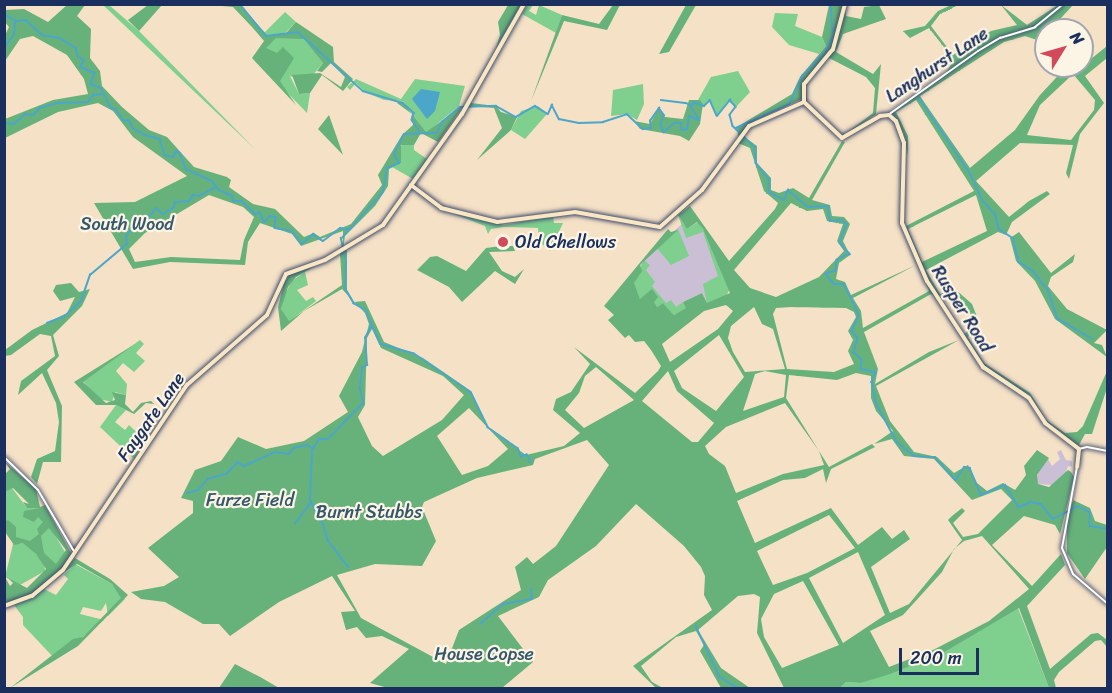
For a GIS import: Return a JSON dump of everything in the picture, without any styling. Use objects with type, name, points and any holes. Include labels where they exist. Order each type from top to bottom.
[{"type":"street","name":"Faygate Lane","points":[[4,606],[41,589],[75,554],[188,383],[220,359],[267,315],[286,274],[342,250],[381,227],[466,106],[524,4]]},
{"type":"street","points":[[845,4],[834,47],[804,84],[804,102],[842,138],[874,118],[888,115]]},
{"type":"street","name":"Langhurst Lane","points":[[888,115],[983,47],[1035,27],[1064,4]]},
{"type":"street","points":[[411,185],[441,208],[497,222],[575,212],[660,227],[702,190],[741,135],[755,122],[804,102]]},
{"type":"street","name":"Rusper Road","points":[[888,115],[897,123],[904,140],[904,231],[944,311],[983,367],[1029,398],[1044,422],[1079,449]]},
{"type":"street","points":[[1107,451],[1087,447],[1079,449],[1062,544],[1067,563],[1082,583],[1107,604]]},
{"type":"street","points":[[4,458],[38,490],[75,554]]},
{"type":"shaded area","points":[[698,222],[730,289],[707,304],[702,293],[683,302],[687,308],[677,314],[633,283],[642,271],[640,265],[656,247],[683,223],[687,229]]},
{"type":"shaded area","points":[[1061,450],[1066,460],[1072,461],[1072,467],[1068,466],[1065,475],[1052,485],[1038,484],[1036,478],[1041,468],[1048,459],[1052,466],[1060,459],[1057,452]]},
{"type":"green space","name":"South Wood","points":[[67,5],[85,5],[77,16],[91,29],[90,58],[100,71],[102,86],[149,130],[167,137],[194,167],[227,177],[231,180],[229,187],[253,204],[275,209],[304,237],[314,233],[320,237],[351,224],[382,185],[378,175],[402,135],[413,125],[412,114],[397,103],[402,101],[426,132],[464,105],[438,142],[421,133],[414,145],[401,145],[401,163],[389,169],[388,186],[375,206],[345,236],[343,249],[343,231],[301,246],[292,234],[260,223],[248,242],[245,265],[170,262],[133,269],[94,203],[135,202],[187,176],[133,137],[113,111],[98,103],[58,112],[5,138],[5,119],[53,100],[88,94],[84,79],[67,55],[33,36],[20,39],[5,61],[5,35],[9,27],[5,22],[5,10],[24,9],[48,22]],"holes":[[[209,195],[243,207],[254,217],[244,240],[240,260],[171,257],[135,262],[129,249],[145,233]]]},
{"type":"green space","points":[[103,5],[109,5],[139,31],[255,149]]},
{"type":"green space","points":[[148,5],[162,5],[139,31],[128,20]]},
{"type":"green space","points":[[211,5],[240,5],[268,36],[286,33],[296,22],[333,47],[334,62],[353,79],[343,91],[322,75],[310,93],[299,94],[292,75],[320,73],[341,87],[345,77],[331,63],[322,72],[317,71],[323,63],[304,39],[276,38],[266,48],[277,53],[283,47],[294,58],[280,81],[296,105],[252,58],[264,41],[233,7]]},
{"type":"green space","points":[[508,5],[522,5],[496,48],[500,35],[498,22]]},
{"type":"green space","points":[[527,5],[533,5],[529,11],[536,15],[539,5],[562,15],[556,33],[522,14]]},
{"type":"green space","points":[[613,5],[620,5],[607,30],[564,21],[531,101],[562,15],[599,24]]},
{"type":"green space","points":[[686,5],[696,5],[669,52],[659,54]]},
{"type":"green space","points":[[829,5],[845,5],[846,16],[861,19],[864,7],[879,5],[886,19],[843,34],[836,52],[873,74],[881,64],[876,114],[843,136],[873,113],[875,88],[866,77],[829,58],[806,84],[807,101],[801,99],[754,121],[738,136],[737,127],[792,94],[800,77],[826,46],[822,37]]},
{"type":"green space","points":[[951,5],[958,5],[940,14],[931,26],[953,55],[991,31],[1017,25],[1001,5],[1027,25],[1034,20],[1034,39],[1025,36],[1004,42],[920,96],[970,168],[1015,130],[1040,95],[1056,78],[1069,78],[1040,105],[1027,135],[1071,140],[1094,110],[1095,100],[1076,78],[1086,78],[1104,103],[1080,134],[1069,179],[1066,173],[1073,145],[1020,143],[976,181],[1009,217],[1029,201],[1047,191],[1050,194],[1012,222],[1006,235],[998,232],[926,270],[940,294],[955,289],[972,304],[979,322],[968,337],[984,363],[1030,393],[1046,420],[1065,433],[1077,432],[1083,426],[1107,371],[1107,388],[1092,434],[1085,434],[1078,447],[1045,421],[1027,394],[984,366],[963,335],[977,324],[955,291],[941,300],[931,294],[864,332],[878,369],[875,384],[929,352],[959,340],[876,386],[890,421],[914,452],[937,457],[954,473],[968,465],[977,483],[987,491],[1003,483],[1015,490],[1026,475],[1024,466],[1037,450],[1049,458],[1037,475],[1038,484],[1049,487],[1068,470],[1071,472],[1074,477],[1060,534],[1055,525],[1024,516],[992,545],[1032,586],[1061,554],[1065,565],[1027,606],[1050,669],[1091,634],[1098,633],[1107,640],[1107,647],[1101,640],[1095,641],[1059,672],[1054,680],[1056,688],[1049,688],[1019,608],[943,653],[890,674],[861,683],[846,682],[840,688],[784,688],[757,633],[760,597],[754,594],[738,596],[698,630],[721,668],[750,688],[721,688],[700,651],[704,645],[696,631],[676,637],[641,666],[652,682],[663,688],[656,688],[633,666],[712,610],[704,595],[705,576],[701,567],[684,546],[636,504],[596,546],[548,580],[539,597],[498,616],[533,662],[502,688],[388,688],[370,683],[409,649],[382,636],[366,638],[357,627],[346,630],[341,612],[355,611],[332,576],[279,602],[230,636],[219,624],[203,624],[165,602],[141,599],[131,592],[164,586],[179,577],[148,548],[193,513],[193,501],[181,498],[195,470],[221,461],[238,437],[266,449],[304,441],[348,412],[339,396],[362,352],[369,324],[365,313],[354,302],[365,301],[384,342],[423,358],[471,391],[488,428],[526,455],[564,446],[580,433],[553,410],[556,399],[571,392],[590,364],[574,347],[635,393],[661,366],[644,341],[635,342],[629,335],[625,338],[608,320],[614,315],[604,306],[668,229],[671,232],[678,230],[640,265],[642,271],[634,283],[640,299],[652,289],[658,297],[654,302],[657,307],[663,303],[674,315],[686,308],[683,302],[702,293],[707,303],[730,293],[703,229],[697,222],[687,229],[678,215],[690,206],[729,261],[775,209],[778,203],[764,191],[750,148],[738,143],[742,135],[757,146],[757,163],[771,178],[771,190],[779,193],[793,188],[809,198],[842,141],[845,142],[812,200],[830,205],[832,216],[844,217],[850,224],[843,241],[850,255],[839,263],[836,279],[845,282],[851,295],[916,265],[853,298],[861,311],[863,328],[929,291],[906,226],[974,191],[916,100],[896,112],[908,136],[908,156],[904,134],[892,112],[943,77],[951,65],[951,56],[929,28],[910,38],[903,31],[925,26],[938,11]],"holes":[[[976,195],[987,231],[922,262],[908,229]],[[791,203],[807,211],[823,209],[827,221],[843,224],[837,241],[844,251],[819,277],[776,297],[750,288],[734,270]],[[726,305],[733,311],[718,329],[670,362],[662,344],[704,311]],[[754,307],[762,324],[773,329],[785,369],[745,372],[728,338],[731,326]],[[792,307],[846,308],[854,312],[856,317],[848,331],[853,340],[848,351],[854,364],[834,372],[787,369],[773,314],[776,308]],[[372,329],[381,348],[443,376],[464,395],[442,420],[383,456],[372,446],[358,417],[365,405],[367,338]],[[719,335],[744,377],[716,411],[682,388],[674,371]],[[596,367],[634,400],[584,428],[565,410],[579,393],[585,376]],[[668,371],[677,391],[714,423],[698,442],[692,442],[642,401]],[[765,371],[786,375],[784,397],[743,411],[755,374]],[[856,373],[871,376],[871,398],[876,411],[893,431],[874,444],[892,439],[904,456],[934,459],[972,500],[1001,489],[1012,500],[978,534],[963,537],[953,523],[965,511],[962,508],[948,520],[962,540],[956,548],[964,541],[982,536],[1029,589],[989,621],[933,650],[889,667],[870,631],[903,615],[942,572],[953,551],[909,604],[890,613],[871,567],[910,539],[904,530],[892,539],[882,527],[858,545],[831,508],[755,543],[737,501],[783,480],[805,478],[823,469],[826,483],[831,469],[875,447],[872,444],[829,467],[786,398],[789,375],[837,380]],[[785,403],[819,451],[824,465],[783,474],[736,493],[725,466],[709,454],[705,446],[726,427]],[[469,408],[508,449],[488,466],[462,475],[437,436]],[[587,440],[609,465],[556,546],[533,564],[527,557],[515,567],[521,590],[459,630],[446,664],[361,618],[337,575],[375,564],[422,566],[436,541],[422,507],[424,502],[477,478],[533,465],[535,459]],[[829,515],[855,548],[807,573],[773,585],[757,551]],[[858,552],[885,615],[843,643],[809,578]],[[803,581],[839,645],[782,668],[764,637],[761,619],[774,594]]]},
{"type":"green space","points":[[1058,5],[1073,5],[1061,18],[1038,18]]},
{"type":"green space","points":[[285,12],[296,22],[282,36],[304,38],[323,63],[307,82],[290,76],[299,94],[310,93],[307,113],[278,83],[265,48],[269,43],[262,35]]},
{"type":"green space","points":[[775,13],[798,14],[795,26],[822,37],[826,46],[819,54],[789,45],[772,27]]},
{"type":"green space","points":[[1107,46],[1107,58],[1094,69],[1094,56]]},
{"type":"green space","points":[[738,71],[750,92],[736,107],[728,101],[716,116],[710,101],[704,106],[698,100],[711,77]]},
{"type":"green space","points":[[356,79],[401,99],[415,79],[465,86],[459,106],[426,133],[403,101],[384,100],[365,92],[356,83],[350,90],[347,87]]},
{"type":"green space","points":[[643,84],[644,104],[637,120],[627,114],[611,116],[613,90]]},
{"type":"green space","points":[[689,100],[700,100],[703,104],[700,124],[689,141],[680,136],[640,129],[634,121],[650,124],[659,108],[665,117],[683,119]]},
{"type":"green space","points":[[471,103],[496,106],[501,112],[517,117],[511,130],[477,160],[502,128],[494,108],[469,106]]},
{"type":"green space","points":[[538,106],[547,114],[525,139],[511,130],[521,111]]},
{"type":"green space","points":[[329,115],[343,155],[318,129]]},
{"type":"green space","points":[[403,143],[414,145],[414,150],[427,159],[413,179],[392,167],[401,163],[399,150]]},
{"type":"green space","points":[[454,214],[505,225],[553,216],[554,223],[563,223],[550,251],[539,241],[538,228],[504,227],[491,229],[488,234],[485,226]]},
{"type":"green space","points":[[678,215],[687,229],[698,222],[704,230],[730,289],[725,298],[707,304],[703,284],[718,276],[703,232],[686,238]]},
{"type":"green space","points":[[678,229],[689,256],[671,265],[656,247]]},
{"type":"green space","points":[[1019,232],[1051,273],[1075,254],[1073,262],[1051,277],[1048,286],[1067,309],[1107,330],[1094,343],[1102,345],[1107,357],[1055,319],[1035,281],[1016,261],[1010,238]]},
{"type":"green space","points":[[513,246],[515,251],[489,252],[502,271],[515,277],[524,269],[515,284],[495,271],[462,302],[449,287],[417,270],[430,257],[437,256],[466,271],[486,248]]},
{"type":"green space","points":[[347,250],[347,290],[353,301],[342,289],[304,311],[281,331],[278,307],[284,283],[291,273],[315,266],[296,277],[288,287],[281,309],[289,321],[342,285],[340,253]]},
{"type":"green space","points":[[644,260],[650,265],[646,270],[655,282],[652,286],[666,303],[671,300],[676,307],[683,302],[687,308],[674,315],[663,303],[657,307],[640,299],[633,283]]},
{"type":"green space","points":[[305,272],[308,285],[297,290],[306,301],[313,297],[316,301],[288,322],[281,309],[284,296],[292,281]]},
{"type":"green space","points":[[71,283],[79,292],[90,289],[82,306],[53,335],[59,356],[47,370],[62,406],[61,462],[43,462],[37,484],[31,477],[37,459],[55,451],[59,422],[56,403],[42,373],[18,395],[21,381],[55,356],[51,336],[40,334],[11,355],[5,356],[5,350],[32,330],[67,313],[75,297],[60,301],[53,291],[56,285]]},
{"type":"green space","points":[[140,340],[144,344],[136,353],[145,361],[134,372],[123,363],[116,371],[127,384],[126,395],[115,392],[112,402],[99,399],[83,381]]},
{"type":"green space","points":[[135,344],[83,382],[106,403],[115,400],[112,392],[126,395],[125,404],[133,412],[141,403],[151,401],[154,404],[146,403],[134,414],[116,405],[96,405],[74,382]]},
{"type":"green space","points":[[116,405],[126,410],[115,422],[125,430],[129,425],[145,440],[134,459],[100,427]]},
{"type":"green space","points":[[4,461],[36,489],[40,507],[45,505],[72,555],[63,569],[33,593],[5,605],[5,577],[10,586],[13,583],[8,578],[27,588],[46,569],[36,554],[23,543],[14,545],[5,532],[5,521],[8,520],[16,527],[16,537],[30,541],[39,534],[37,529],[43,522],[38,517],[34,522],[23,517],[24,511],[40,508],[27,508],[23,502],[29,504],[13,488],[5,492],[5,474],[10,469]],"holes":[[[49,528],[66,550],[56,564],[44,553],[41,536]]]},
{"type":"green space","points":[[12,488],[27,508],[39,508],[66,554],[55,567],[29,547],[44,562],[45,571],[20,585],[5,577],[13,544],[23,543],[5,528],[5,492]]},
{"type":"green space","points":[[1073,500],[1090,508],[1095,521],[1107,525],[1107,547],[1085,579],[1067,553],[1067,521]]},
{"type":"green space","points":[[75,558],[110,579],[128,595],[78,646],[10,688],[73,639],[83,637],[121,598],[112,584],[77,564],[61,574]]},
{"type":"green space","points":[[75,564],[112,584],[125,599],[108,616],[106,603],[101,611],[83,607],[80,614],[104,620],[55,659],[23,625],[23,617],[14,605],[44,589],[56,595],[68,579],[64,575]]},
{"type":"green space","points":[[1018,608],[1049,688],[840,688],[846,682],[861,683],[936,657]]},
{"type":"green space","points":[[235,664],[262,678],[279,688],[219,688]]},
{"type":"water","points":[[421,89],[440,92],[435,111],[427,119],[412,99]]},
{"type":"waterway","points":[[240,4],[266,36],[298,32],[363,91],[403,103],[414,113],[412,120],[420,132]]},
{"type":"waterway","points":[[831,4],[833,33]]},
{"type":"waterway","points":[[4,14],[16,21],[26,20],[42,35],[60,38],[76,48],[78,56],[84,60],[81,67],[95,73],[91,84],[101,88],[111,108],[116,109],[124,121],[129,120],[133,128],[145,135],[160,139],[165,155],[173,157],[176,151],[180,153],[186,169],[212,181],[219,190],[233,196],[233,201],[242,201],[255,214],[260,212],[264,222],[270,216],[276,217],[275,228],[292,231],[302,244],[313,234],[323,241],[340,228],[348,229]]},
{"type":"waterway","points":[[4,48],[14,34],[15,22]]},
{"type":"waterway","points":[[736,128],[789,104],[802,76],[825,52],[832,37]]},
{"type":"waterway","points":[[4,123],[14,124],[25,114],[33,115],[40,108],[57,103],[88,102],[93,95],[101,94]]},
{"type":"waterway","points":[[918,96],[971,175],[983,201],[996,215],[999,229],[1013,238],[1019,262],[1032,270],[1048,290],[1058,319],[1092,339]]},
{"type":"waterway","points":[[661,100],[687,103]]},
{"type":"waterway","points":[[531,463],[527,455],[521,457],[518,449],[488,428],[471,393],[414,354],[380,344],[365,310],[354,304],[345,289],[346,261],[341,239],[383,192],[387,168],[399,163],[394,154],[404,134],[437,133],[442,122],[460,107],[496,106],[516,117],[535,106],[548,114],[552,105],[559,119],[579,123],[603,122],[627,114],[643,129],[651,128],[650,121],[659,108],[664,115],[661,125],[664,132],[674,123],[681,123],[682,130],[687,129],[689,116],[699,120],[691,107],[694,102],[704,106],[710,100],[717,116],[730,100],[736,107],[730,115],[733,126],[755,147],[756,163],[769,179],[769,192],[784,200],[788,190],[808,207],[828,206],[830,221],[841,220],[847,224],[840,243],[850,254],[837,260],[836,271],[826,274],[834,284],[844,284],[855,306],[859,316],[852,331],[858,338],[854,352],[862,360],[861,369],[876,372],[872,382],[876,403],[897,442],[914,456],[935,457],[956,480],[964,467],[970,468],[981,495],[1005,485],[1019,507],[1031,502],[1041,504],[1053,519],[1078,506],[1090,512],[1090,526],[1108,529]]},
{"type":"waterway","points":[[47,323],[65,316],[81,301],[90,275],[127,244],[126,236],[138,222],[146,221],[156,208],[163,214],[174,207],[175,202],[189,201],[193,195],[199,196],[216,187]]},
{"type":"waterway","points":[[321,522],[310,500],[312,451],[319,439],[328,439],[363,403],[360,389],[362,368],[367,365],[365,338],[371,326]]},
{"type":"waterway","points":[[187,493],[198,490],[208,479],[226,474],[238,462],[244,466],[275,452],[289,454],[294,448],[307,445],[313,448]]},
{"type":"waterway","points":[[295,524],[311,502]]},
{"type":"waterway","points":[[323,523],[328,540],[348,567]]},
{"type":"waterway","points":[[480,624],[503,604],[532,599],[531,589]]},
{"type":"waterway","points":[[696,626],[720,677],[738,688]]},
{"type":"place","name":"Old Chellows","points":[[503,242]]},
{"type":"park label","name":"Furze Field","points":[[250,500]]},
{"type":"park label","name":"Burnt Stubbs","points":[[369,512]]},
{"type":"park label","name":"House Copse","points":[[484,654]]}]
